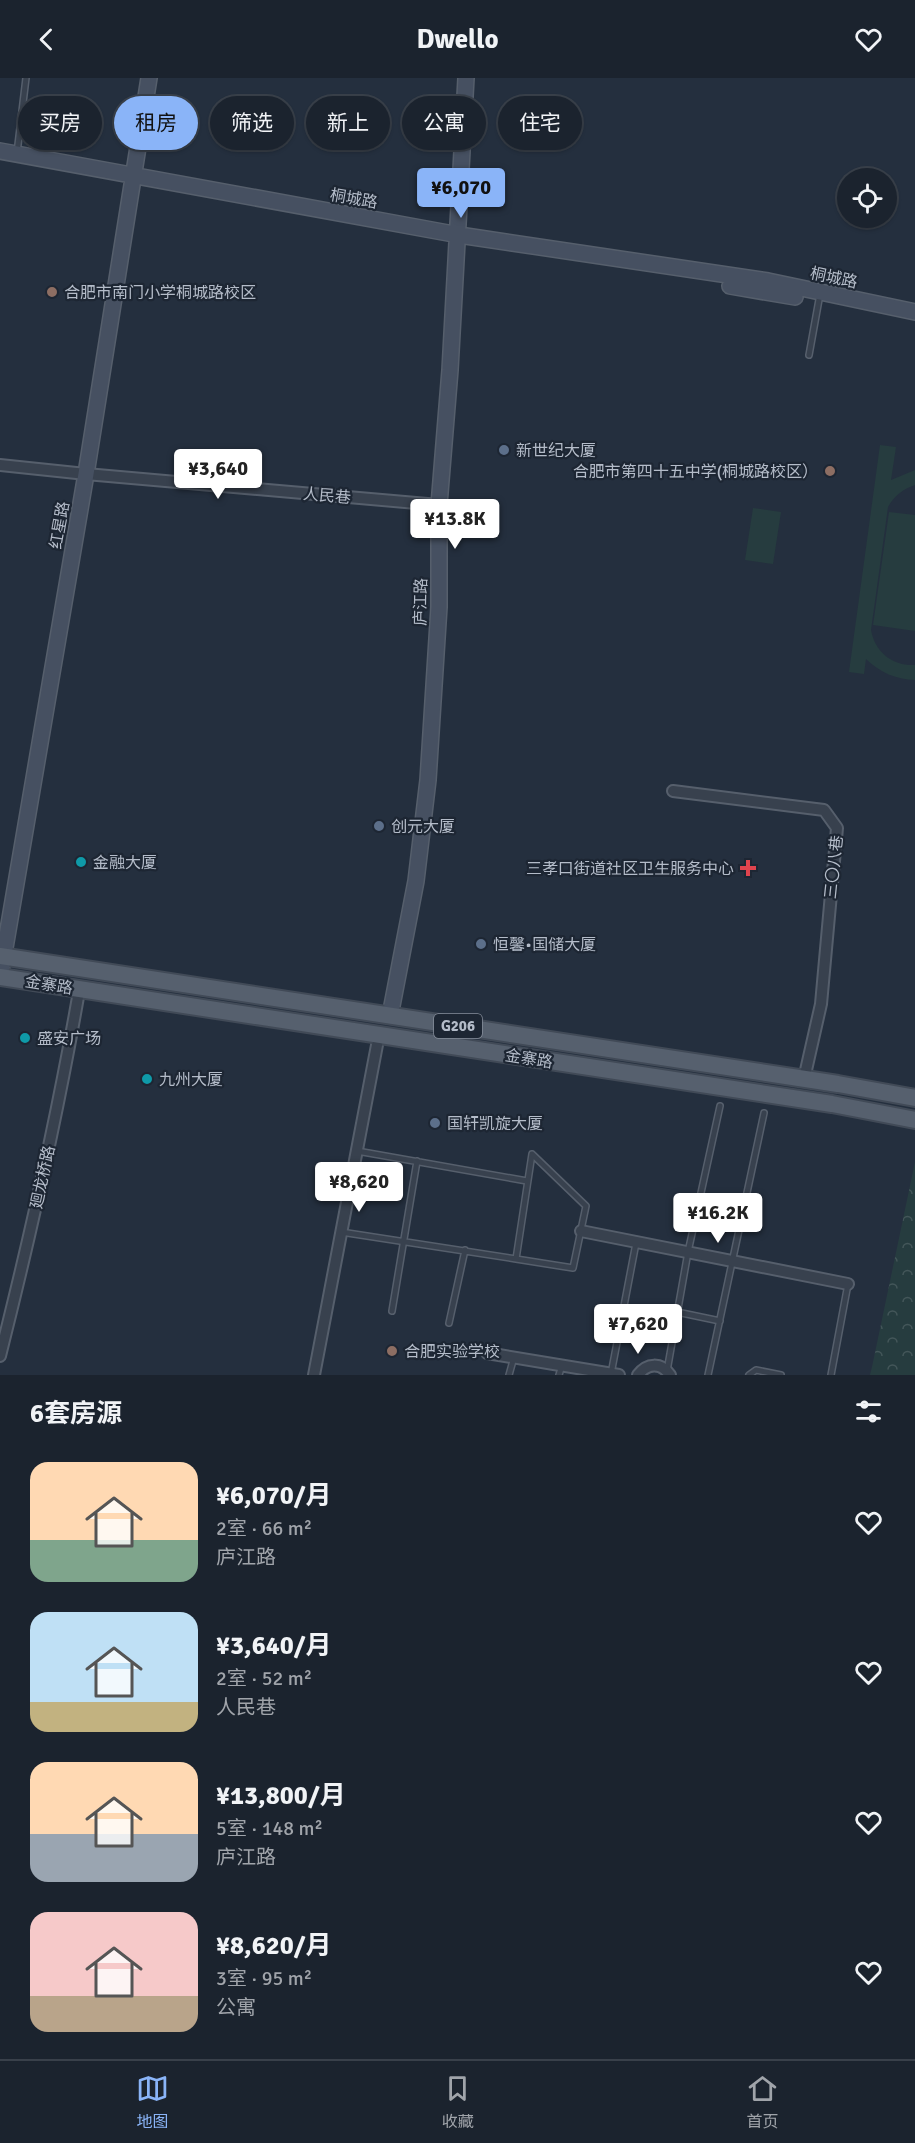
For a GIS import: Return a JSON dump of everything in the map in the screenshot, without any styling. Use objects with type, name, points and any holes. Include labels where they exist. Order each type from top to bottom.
[{"type":"main road","name":"金寨路","points":[[2,957],[804,1079],[915,1098]]},
{"type":"main road","name":"金寨路","points":[[0,977],[832,1104],[915,1120]]},
{"type":"street","name":"红星路","points":[[0,977],[86,474],[149,78]]},
{"type":"street","name":"庐江路","points":[[390,1016],[416,881],[428,780],[439,607],[439,505],[450,370],[466,78]]},
{"type":"street","name":"桐城路","points":[[0,151],[132,180]]},
{"type":"street","name":"桐城路","points":[[0,159],[132,180],[756,290],[820,297],[915,312]]},
{"type":"street","name":"桐城路","points":[[820,297],[915,321]]},
{"type":"street","name":"人民巷","points":[[0,465],[439,505]]},
{"type":"street","name":"三〇八巷","points":[[673,791],[824,810],[837,828],[821,1004],[804,1079]]},
{"type":"street","name":"廻龙桥路","points":[[0,1356],[22,1270],[61,1094],[78,997]]},
{"type":"street","points":[[314,1375],[377,1045]]},
{"type":"street","points":[[582,1231],[848,1284]]},
{"type":"street","points":[[487,1353],[514,1357],[560,1370],[615,1374]]},
{"type":"street","points":[[638,1375],[644,1368],[656,1365],[668,1373]]},
{"type":"lane","points":[[16,155],[26,78]]},
{"type":"lane","points":[[809,354],[820,297]]},
{"type":"lane","points":[[668,1373],[688,1252],[720,1106]]},
{"type":"lane","points":[[708,1375],[764,1113]]},
{"type":"lane","points":[[356,1151],[527,1181]]},
{"type":"lane","points":[[341,1232],[573,1269],[586,1206],[532,1154],[516,1259]]},
{"type":"lane","points":[[392,1311],[417,1161]]},
{"type":"lane","points":[[615,1374],[636,1242]]},
{"type":"lane","points":[[449,1323],[465,1250]]},
{"type":"lane","points":[[831,1375],[848,1284]]},
{"type":"lane","points":[[677,1312],[720,1322]]},
{"type":"lane","points":[[509,1375],[514,1357]]},
{"type":"lane","points":[[749,1375],[756,1370],[781,1375]]},
{"type":"green space","points":[[880,445],[896,447],[891,480],[915,470],[915,485],[899,493],[888,507],[871,630],[876,645],[886,656],[899,663],[915,665],[915,680],[889,674],[866,659],[864,674],[849,672]]},
{"type":"green space","points":[[753,508],[781,512],[773,564],[745,560]]},
{"type":"green space","points":[[889,512],[915,515],[915,631],[873,625]]},
{"type":"green space","points":[[915,1162],[915,1375],[870,1375],[872,1367]]},
{"type":"place","name":"合肥市南门小学桐城路校区","points":[[52,292]]},
{"type":"place","name":"新世纪大厦","points":[[504,450]]},
{"type":"place","name":"合肥市第四十五中学(桐城路校区）","points":[[830,471]]},
{"type":"place","name":"创元大厦","points":[[379,826]]},
{"type":"place","name":"金融大厦","points":[[81,862]]},
{"type":"place","name":"三孝口街道社区卫生服务中心","points":[[748,868]]},
{"type":"place","name":"恒馨•国储大厦","points":[[481,944]]},
{"type":"place","name":"盛安广场","points":[[25,1038]]},
{"type":"place","name":"九州大厦","points":[[147,1079]]},
{"type":"place","name":"国轩凯旋大厦","points":[[435,1123]]},
{"type":"place","name":"合肥实验学校","points":[[392,1351]]}]
